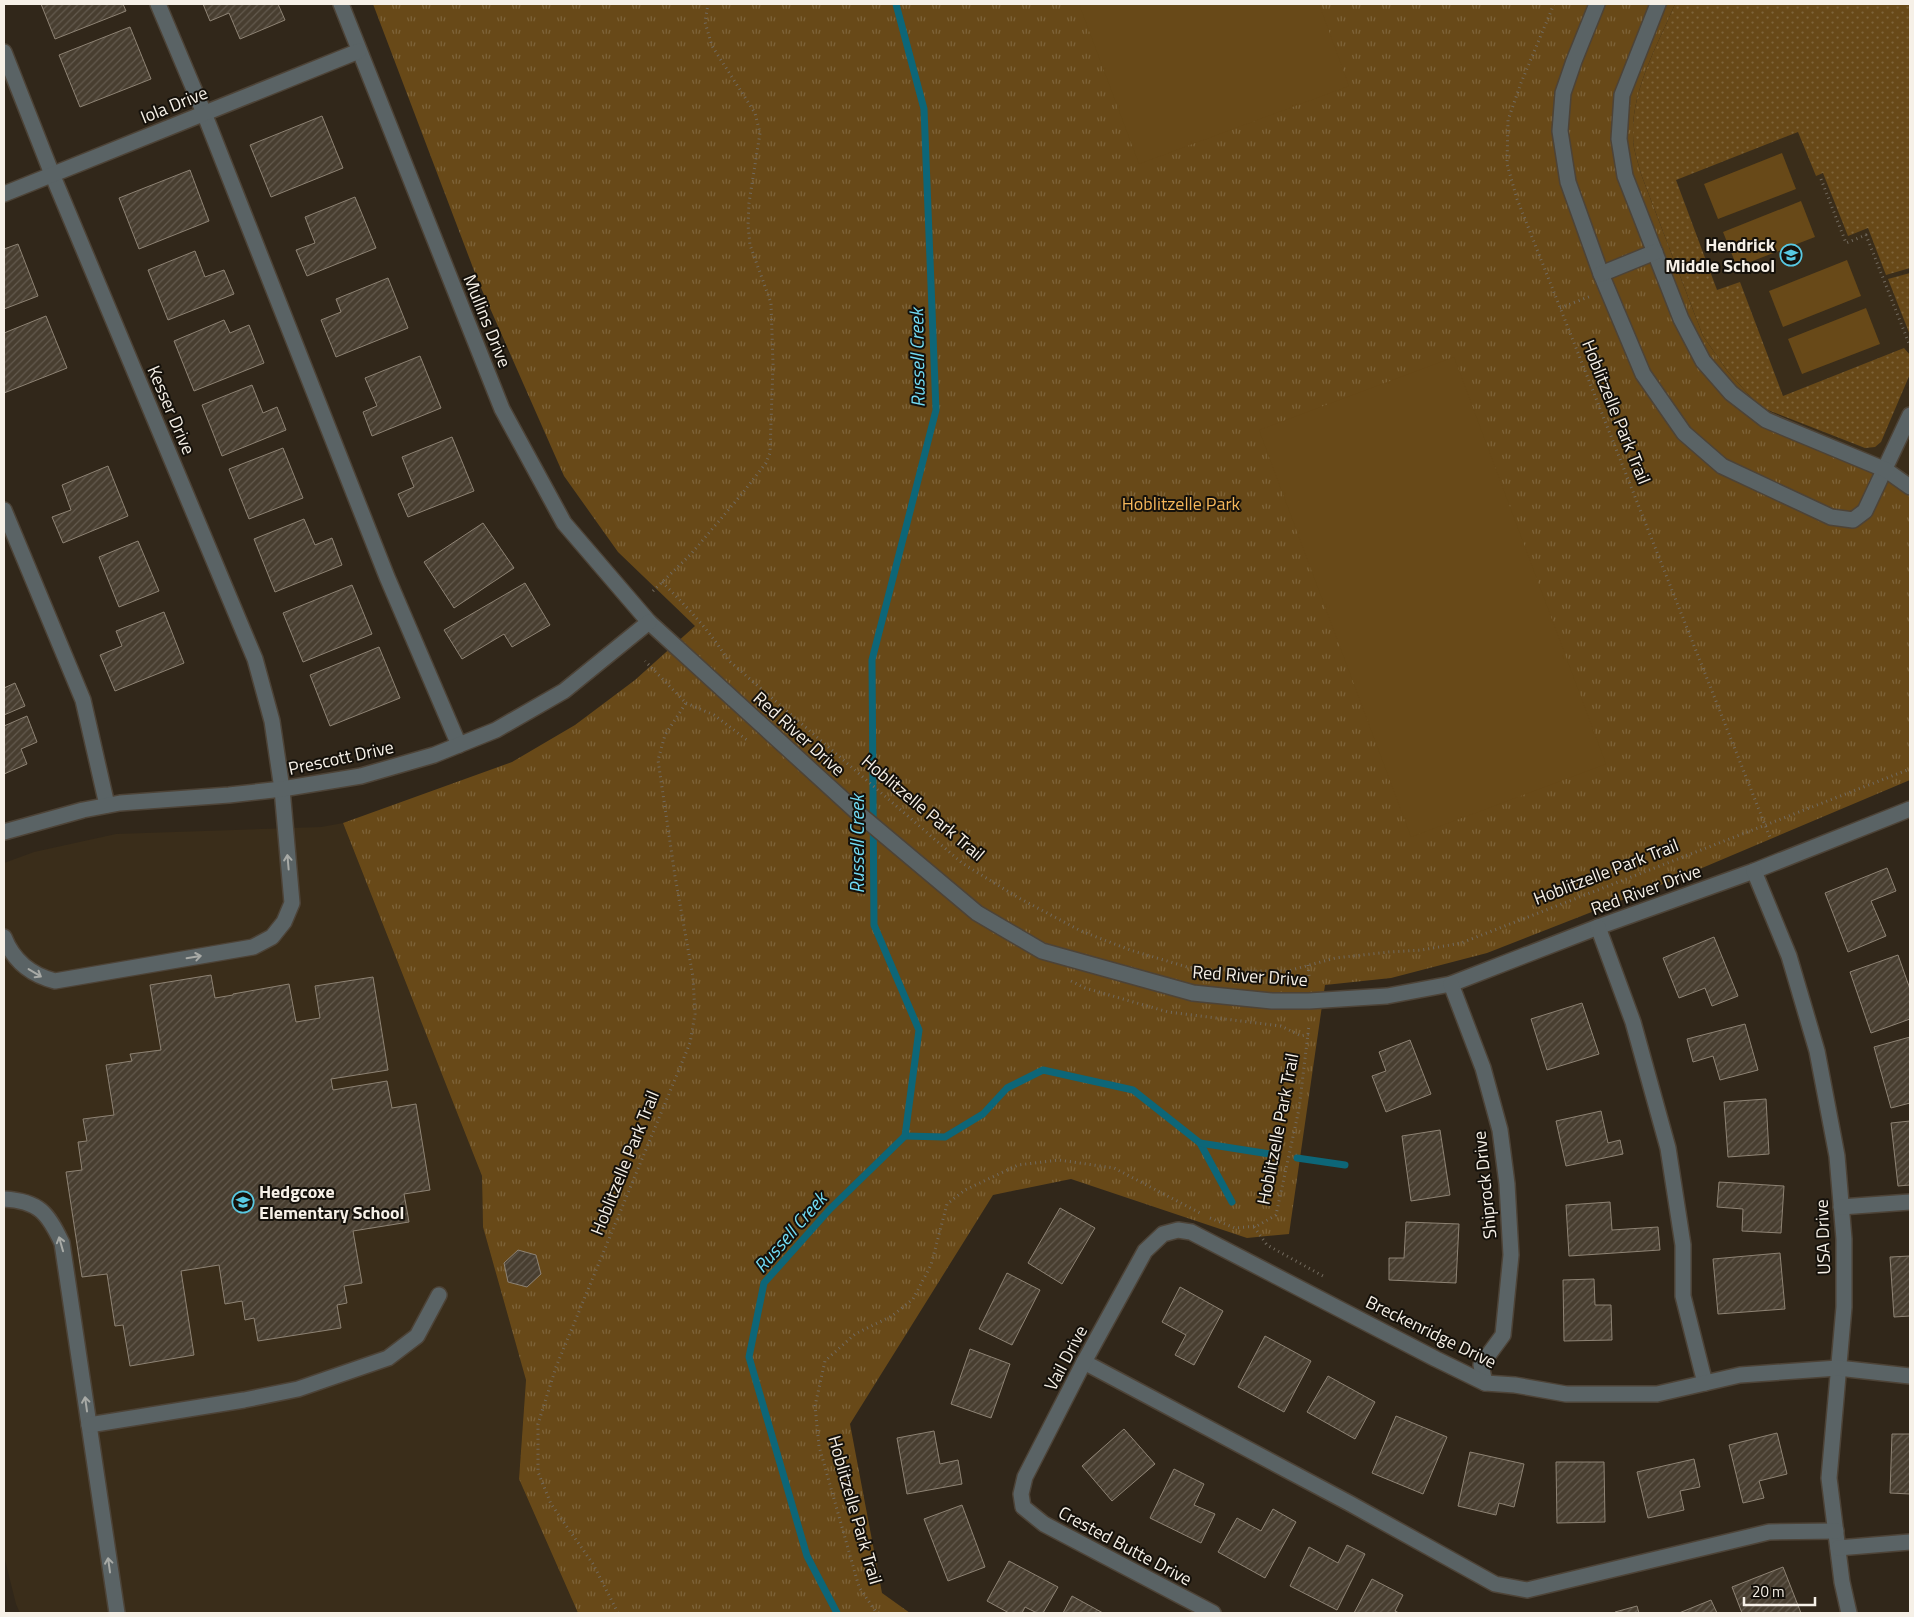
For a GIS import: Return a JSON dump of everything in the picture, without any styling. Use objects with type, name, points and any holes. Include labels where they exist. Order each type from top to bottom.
[{"type":"street","points":[[158,4],[204,113],[387,577],[459,745]]},
{"type":"street","name":"Mullins Drive","points":[[341,4],[502,409],[564,523],[650,622]]},
{"type":"street","points":[[1597,4],[1563,93],[1560,131],[1568,182],[1601,274],[1643,374],[1684,433],[1722,466],[1831,516],[1854,520],[1865,511],[1886,470],[1910,415]]},
{"type":"street","points":[[1658,4],[1622,95],[1619,139],[1625,176],[1681,319],[1703,361],[1731,393],[1766,420],[1886,470],[1910,487]]},
{"type":"street","name":"Iola Drive","points":[[4,194],[359,50]]},
{"type":"street","name":"Kesser Drive","points":[[4,52],[52,174],[254,659],[272,721],[282,789],[292,904],[284,922],[272,937],[254,948],[55,981],[40,977],[23,966],[4,938]]},
{"type":"street","points":[[1601,274],[1655,252]]},
{"type":"street","points":[[4,510],[83,700],[106,805]]},
{"type":"street","name":"Red River Drive","points":[[650,622],[858,813],[977,913],[1042,951],[1193,993],[1272,1001],[1309,1001],[1387,996],[1451,984],[1598,927],[1908,815]]},
{"type":"street","name":"Prescott Drive","points":[[4,832],[106,805],[282,789],[361,776],[434,755],[496,730],[564,691],[650,622]]},
{"type":"street","name":"USA Drive","points":[[1754,871],[1789,956],[1818,1051],[1837,1156],[1844,1239],[1844,1307],[1830,1478],[1838,1548],[1849,1613]]},
{"type":"street","points":[[1598,927],[1633,1022],[1668,1148],[1683,1245],[1683,1296],[1704,1383]]},
{"type":"street","name":"Shiprock Drive","points":[[1451,984],[1483,1068],[1500,1130],[1507,1184],[1511,1255],[1503,1335],[1482,1365],[1485,1383]]},
{"type":"street","points":[[4,1199],[21,1200],[40,1208],[53,1224],[62,1243],[117,1613]]},
{"type":"street","points":[[1841,1208],[1910,1202]]},
{"type":"street","name":"Breckenridge Drive","points":[[1163,1234],[1178,1230],[1191,1232],[1485,1383],[1515,1385],[1566,1394],[1657,1394],[1740,1375],[1838,1368],[1910,1376]]},
{"type":"street","name":"Vail Drive","points":[[1023,1507],[1021,1494],[1025,1477],[1084,1362],[1145,1251],[1163,1234]]},
{"type":"street","points":[[89,1425],[244,1400],[298,1389],[388,1358],[417,1336],[439,1295]]},
{"type":"street","points":[[1084,1362],[1349,1502],[1495,1584],[1526,1590],[1769,1532],[1836,1531]]},
{"type":"street","name":"Crested Butte Drive","points":[[1023,1507],[1044,1524],[1213,1613]]},
{"type":"street","points":[[1838,1548],[1910,1542]]},
{"type":"path","points":[[653,591],[691,554],[742,495],[766,463],[770,453],[773,364],[771,304],[750,244],[748,225],[749,203],[760,133],[755,113],[712,46],[705,22],[708,4]]},
{"type":"path","name":"Hoblitzelle Park Trail","points":[[1554,4],[1521,83],[1508,120],[1507,164],[1517,199],[1771,840]]},
{"type":"path","points":[[1822,179],[1846,243],[1866,235],[1910,346]]},
{"type":"path","points":[[1560,308],[1608,290]]},
{"type":"path","name":"Hoblitzelle Park Trail","points":[[662,582],[700,620],[728,660],[962,863],[1017,898],[1081,931],[1130,950],[1187,967],[1228,971],[1288,971],[1335,958],[1422,950],[1461,942],[1910,769]]},
{"type":"path","points":[[645,661],[686,703],[714,716],[730,728]]},
{"type":"path","name":"Hoblitzelle Park Trail","points":[[618,1613],[593,1564],[551,1504],[538,1472],[538,1424],[556,1367],[690,1043],[695,1014],[693,977],[675,876],[658,760],[665,735],[686,703]]},
{"type":"path","points":[[1308,965],[1309,976]]},
{"type":"path","name":"Hoblitzelle Park Trail","points":[[879,1613],[876,1612],[859,1587],[819,1446],[815,1406],[825,1361],[855,1334],[892,1316],[913,1299],[931,1265],[947,1204],[965,1190],[1018,1165],[1059,1160],[1114,1168],[1211,1218],[1236,1228],[1257,1226],[1276,1215],[1299,1109],[1310,1034],[1309,1025]]},
{"type":"shaded area","name":"Hendrick Middle School","points":[[1675,4],[1910,4],[1910,476],[1760,407],[1728,372],[1642,83]]},
{"type":"shaded area","name":"Hedgcoxe Elementary School","points":[[343,823],[482,1176],[483,1227],[526,1380],[519,1479],[578,1613],[20,1613],[4,1556],[4,863],[34,852],[116,834],[321,827]]},
{"type":"green space","name":"Hoblitzelle Park","points":[[373,4],[1675,4],[1652,56],[1639,92],[1633,129],[1634,148],[1641,174],[1703,336],[1728,372],[1760,407],[1910,476],[1910,780],[1676,879],[1487,953],[1391,978],[1325,985],[1289,1234],[1247,1238],[1071,1179],[993,1195],[850,1424],[882,1593],[910,1613],[578,1613],[519,1479],[526,1380],[483,1227],[482,1176],[343,823],[512,762],[575,725],[635,680],[695,626],[618,552],[564,476],[478,281]]},
{"type":"green space","points":[[1079,4],[1319,4],[1349,86],[1139,164]]},
{"type":"green space","name":"Hendrick Middle School","points":[[1675,4],[1910,4],[1910,268],[1886,275],[1868,228],[1848,236],[1823,173],[1816,176],[1798,132],[1676,180],[1717,290],[1740,282],[1783,396],[1904,348],[1910,355],[1910,374],[1881,442],[1875,447],[1865,448],[1760,407],[1728,372],[1703,336],[1641,174],[1634,148],[1633,129],[1639,92],[1652,56]]},
{"type":"green space","points":[[1782,153],[1796,189],[1718,219],[1704,184]]},
{"type":"green space","points":[[1801,201],[1815,237],[1737,267],[1723,232]]},
{"type":"green space","points":[[1847,260],[1861,296],[1783,327],[1769,291]]},
{"type":"green space","points":[[1910,273],[1910,335],[1888,279]]},
{"type":"green space","points":[[1866,308],[1880,344],[1802,374],[1788,339]]},
{"type":"green space","points":[[1454,357],[1606,764],[1411,837],[1259,430]]},
{"type":"building","points":[[41,4],[123,4],[126,11],[55,39]]},
{"type":"building","points":[[203,4],[278,4],[285,20],[240,39],[229,13],[210,21]]},
{"type":"building","points":[[130,27],[151,79],[80,107],[59,55]]},
{"type":"building","points":[[322,116],[343,168],[271,197],[250,145]]},
{"type":"building","points":[[190,170],[209,221],[139,249],[119,198]]},
{"type":"building","points":[[355,197],[376,248],[307,276],[296,250],[315,243],[305,217]]},
{"type":"building","points":[[18,244],[38,296],[4,309],[4,249]]},
{"type":"building","points":[[195,251],[205,277],[224,270],[234,294],[168,320],[148,270]]},
{"type":"building","points":[[388,278],[408,328],[336,357],[321,320],[341,312],[336,299]]},
{"type":"building","points":[[46,316],[67,368],[4,393],[4,333]]},
{"type":"building","points":[[224,320],[230,333],[249,325],[264,363],[194,391],[174,341]]},
{"type":"building","points":[[420,356],[441,408],[372,436],[363,412],[377,406],[365,378]]},
{"type":"building","points":[[252,385],[263,413],[277,407],[286,430],[222,456],[202,405]]},
{"type":"building","points":[[452,437],[474,491],[408,517],[398,494],[414,487],[402,457]]},
{"type":"building","points":[[283,448],[303,498],[249,519],[229,469]]},
{"type":"building","points":[[108,466],[128,516],[63,543],[52,517],[71,510],[62,485]]},
{"type":"building","points":[[304,519],[315,545],[332,538],[342,565],[275,592],[254,539]]},
{"type":"building","points":[[483,523],[514,568],[454,608],[424,562]]},
{"type":"building","points":[[138,541],[159,591],[119,607],[99,557]]},
{"type":"building","points":[[525,583],[550,625],[512,647],[504,634],[462,659],[444,630]]},
{"type":"building","points":[[352,585],[372,634],[303,662],[283,613]]},
{"type":"building","points":[[164,612],[184,663],[115,691],[100,655],[122,646],[116,631]]},
{"type":"building","points":[[379,647],[400,698],[330,726],[310,675]]},
{"type":"building","points":[[15,683],[25,706],[4,715],[4,688]]},
{"type":"building","points":[[27,716],[37,742],[21,749],[27,764],[4,774],[4,726]]},
{"type":"building","points":[[1887,868],[1896,891],[1871,901],[1886,936],[1848,952],[1825,893]]},
{"type":"building","points":[[1714,937],[1738,996],[1712,1006],[1705,988],[1679,998],[1663,958]]},
{"type":"building","points":[[1898,955],[1910,989],[1910,1019],[1871,1033],[1850,972]]},
{"type":"building","points":[[211,975],[215,998],[289,984],[296,1022],[320,1018],[315,986],[373,977],[388,1070],[331,1079],[333,1090],[387,1081],[392,1108],[416,1104],[430,1190],[404,1194],[409,1222],[353,1231],[362,1283],[344,1286],[347,1303],[337,1305],[341,1328],[258,1341],[254,1318],[245,1320],[242,1301],[225,1304],[219,1265],[181,1271],[194,1355],[130,1366],[123,1325],[115,1326],[107,1274],[82,1277],[66,1172],[82,1170],[78,1142],[87,1141],[83,1119],[114,1115],[106,1065],[132,1061],[130,1054],[161,1050],[150,985]]},
{"type":"building","points":[[1582,1003],[1599,1054],[1547,1070],[1531,1019]]},
{"type":"building","points":[[1745,1024],[1758,1070],[1720,1080],[1713,1056],[1693,1062],[1687,1039]]},
{"type":"building","points":[[1910,1037],[1910,1103],[1891,1108],[1874,1047]]},
{"type":"building","points":[[1410,1040],[1431,1094],[1386,1112],[1372,1076],[1386,1071],[1379,1052]]},
{"type":"building","points":[[1766,1099],[1769,1154],[1728,1157],[1724,1102]]},
{"type":"building","points":[[1601,1111],[1608,1143],[1620,1140],[1623,1154],[1566,1166],[1556,1121]]},
{"type":"building","points":[[1910,1121],[1910,1185],[1898,1186],[1891,1123]]},
{"type":"building","points":[[1440,1130],[1450,1195],[1411,1201],[1402,1136]]},
{"type":"building","points":[[1719,1182],[1784,1186],[1781,1233],[1742,1231],[1743,1209],[1717,1207]]},
{"type":"building","points":[[1610,1202],[1612,1230],[1658,1227],[1660,1250],[1569,1256],[1566,1205]]},
{"type":"building","points":[[1060,1208],[1095,1228],[1062,1284],[1028,1263]]},
{"type":"building","points":[[1406,1222],[1459,1224],[1456,1283],[1389,1280],[1389,1258],[1404,1258]]},
{"type":"building","points":[[518,1250],[536,1255],[541,1274],[527,1287],[508,1282],[504,1263]]},
{"type":"building","points":[[1780,1253],[1785,1309],[1718,1314],[1713,1259]]},
{"type":"building","points":[[1910,1256],[1910,1316],[1894,1317],[1890,1257]]},
{"type":"building","points":[[1007,1273],[1040,1290],[1012,1345],[979,1329]]},
{"type":"building","points":[[1594,1279],[1595,1305],[1611,1305],[1612,1340],[1564,1341],[1563,1280]]},
{"type":"building","points":[[1180,1287],[1223,1311],[1194,1365],[1175,1355],[1186,1335],[1162,1322]]},
{"type":"building","points":[[1265,1336],[1311,1361],[1284,1412],[1238,1387]]},
{"type":"building","points":[[970,1349],[1010,1364],[991,1418],[951,1404]]},
{"type":"building","points":[[1328,1376],[1375,1402],[1355,1439],[1307,1412]]},
{"type":"building","points":[[1396,1416],[1447,1437],[1423,1494],[1372,1473]]},
{"type":"building","points":[[1124,1429],[1155,1464],[1112,1501],[1082,1466]]},
{"type":"building","points":[[934,1431],[940,1464],[958,1460],[962,1484],[907,1494],[897,1438]]},
{"type":"building","points":[[1777,1433],[1787,1474],[1759,1481],[1764,1498],[1743,1503],[1729,1445]]},
{"type":"building","points":[[1892,1434],[1910,1434],[1910,1494],[1890,1493]]},
{"type":"building","points":[[1470,1452],[1524,1464],[1514,1507],[1499,1503],[1496,1515],[1458,1506]]},
{"type":"building","points":[[1694,1459],[1700,1487],[1680,1491],[1684,1510],[1648,1518],[1637,1472]]},
{"type":"building","points":[[1556,1462],[1604,1462],[1605,1522],[1557,1523]]},
{"type":"building","points":[[1174,1469],[1204,1484],[1194,1505],[1215,1514],[1201,1543],[1150,1518]]},
{"type":"building","points":[[962,1505],[985,1567],[948,1581],[924,1519]]},
{"type":"building","points":[[1273,1509],[1296,1522],[1265,1578],[1218,1552],[1237,1518],[1261,1531]]},
{"type":"building","points":[[1347,1545],[1365,1554],[1337,1610],[1290,1586],[1309,1547],[1338,1563]]},
{"type":"building","points":[[1009,1561],[1058,1587],[1043,1613],[1037,1613],[1025,1607],[1022,1613],[1009,1613],[987,1601]]},
{"type":"building","points":[[1783,1567],[1801,1613],[1742,1613],[1732,1587]]},
{"type":"building","points":[[1372,1579],[1403,1595],[1395,1611],[1399,1613],[1354,1613]]},
{"type":"building","points":[[1072,1596],[1103,1613],[1063,1613]]},
{"type":"building","points":[[1711,1600],[1717,1613],[1679,1613]]},
{"type":"building","points":[[1637,1606],[1639,1613],[1615,1613],[1615,1612]]},
{"type":"waterway","name":"Russell Creek","points":[[837,1613],[807,1556],[749,1357],[764,1283],[830,1209],[905,1136],[919,1030],[874,925],[872,660],[936,410],[924,109],[896,4]]},
{"type":"waterway","points":[[905,1136],[945,1137],[983,1114],[1007,1088],[1043,1070],[1133,1090],[1200,1143],[1232,1202]]},
{"type":"waterway","points":[[1200,1143],[1276,1155]]},
{"type":"waterway","points":[[1297,1158],[1345,1165]]},
{"type":"place","name":"Hendrick Middle School","points":[[1791,255]]},
{"type":"place","name":"Hedgcoxe Elementary School","points":[[243,1202]]}]
